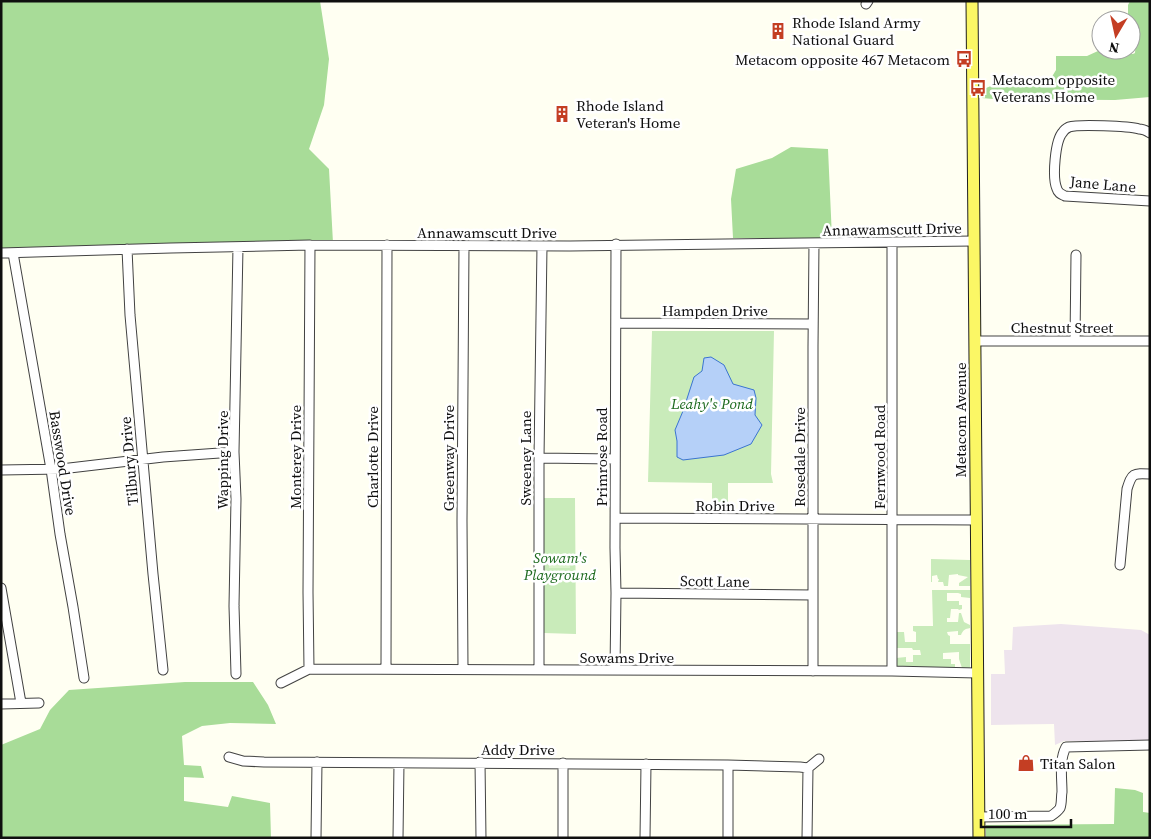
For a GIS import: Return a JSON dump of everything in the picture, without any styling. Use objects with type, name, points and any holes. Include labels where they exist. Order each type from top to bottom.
[{"type":"main road","name":"Metacom Avenue","points":[[972,1],[978,838]]},
{"type":"street","name":"Jane Lane","points":[[1150,133],[1138,128],[1105,126],[1074,126],[1068,128],[1060,134],[1057,142],[1055,172],[1056,188],[1060,194],[1065,196],[1150,201]]},
{"type":"street","name":"Annawamscutt Drive","points":[[1,253],[310,245],[542,246],[974,241]]},
{"type":"street","name":"Rosedale Drive","points":[[813,671],[814,243]]},
{"type":"street","name":"Fernwood Road","points":[[892,243],[892,671]]},
{"type":"street","name":"Primrose Road","points":[[615,670],[616,244]]},
{"type":"street","name":"Monterey Drive","points":[[309,669],[310,245]]},
{"type":"street","name":"Charlotte Drive","points":[[386,669],[387,246]]},
{"type":"street","name":"Greenway Drive","points":[[462,669],[464,246]]},
{"type":"street","name":"Sweeney Lane","points":[[539,670],[542,246]]},
{"type":"street","name":"Wapping Drive","points":[[236,674],[234,606],[236,498],[234,452],[238,247]]},
{"type":"street","name":"Tilbury Drive","points":[[127,249],[127,282],[163,670]]},
{"type":"street","name":"Basswood Drive","points":[[13,252],[51,469],[84,678]]},
{"type":"street","points":[[1075,341],[1076,255]]},
{"type":"street","name":"Hampden Drive","points":[[616,323],[813,324]]},
{"type":"street","name":"Chestnut Street","points":[[975,341],[1150,342]]},
{"type":"street","points":[[1,470],[61,469],[234,452]]},
{"type":"street","points":[[539,458],[615,459]]},
{"type":"street","points":[[1120,565],[1127,489],[1130,478],[1135,474],[1150,474]]},
{"type":"street","name":"Robin Drive","points":[[615,518],[976,520]]},
{"type":"street","points":[[1,588],[21,703]]},
{"type":"street","name":"Scott Lane","points":[[616,593],[813,596]]},
{"type":"street","name":"Sowams Drive","points":[[281,683],[309,669],[977,673]]},
{"type":"street","points":[[1,704],[39,703]]},
{"type":"street","points":[[979,817],[1050,816],[1056,813],[1062,801],[1062,762],[1063,752],[1066,747],[1150,745]]},
{"type":"street","name":"Addy Drive","points":[[229,757],[243,761],[728,765],[800,766],[808,768]]},
{"type":"street","points":[[807,838],[808,768],[820,759]]},
{"type":"street","points":[[316,838],[317,762]]},
{"type":"street","points":[[398,838],[399,762]]},
{"type":"street","points":[[480,762],[481,838]]},
{"type":"street","points":[[563,763],[563,838]]},
{"type":"street","points":[[645,838],[646,764]]},
{"type":"street","points":[[728,765],[728,838]]},
{"type":"shaded area","points":[[1061,624],[1141,630],[1150,635],[1150,741],[1064,741],[1055,745],[1054,724],[991,725],[991,674],[1005,674],[1004,650],[1012,650],[1013,627]]},
{"type":"green space","points":[[1,1],[320,1],[329,59],[324,105],[309,149],[329,169],[333,243],[1,252]]},
{"type":"green space","points":[[1130,1],[1150,1],[1150,97],[1115,100],[982,98],[986,88],[991,86],[1046,84],[1056,70],[1056,56],[1087,56],[1091,54],[1091,60],[1141,60],[1141,10],[1128,10]]},
{"type":"green space","points":[[791,147],[828,149],[832,238],[733,238],[731,199],[736,169],[772,158]]},
{"type":"green space","name":"Leahy's Pond","points":[[652,331],[774,331],[771,474],[773,483],[728,483],[728,514],[712,514],[712,483],[648,482]]},
{"type":"green space","name":"Sowam's Playground","points":[[544,498],[575,498],[576,634],[544,633]]},
{"type":"green space","points":[[549,554],[570,554],[570,568],[549,568]]},
{"type":"green space","points":[[931,559],[970,560],[970,586],[959,586],[959,583],[968,577],[958,574],[949,575],[948,586],[944,586],[943,582],[938,582],[937,575],[932,576],[931,582]]},
{"type":"green space","points":[[932,590],[970,590],[970,598],[961,597],[961,594],[958,593],[947,593],[947,601],[959,601],[962,609],[951,609],[950,618],[947,618],[947,622],[958,622],[959,613],[961,613],[964,622],[970,625],[970,628],[964,630],[961,635],[958,635],[958,631],[947,632],[950,636],[950,644],[970,644],[970,668],[962,668],[959,652],[943,653],[943,659],[951,659],[951,664],[955,664],[955,669],[896,668],[896,658],[906,657],[906,662],[913,662],[913,655],[921,655],[920,650],[896,648],[896,632],[904,632],[905,642],[916,642],[916,632],[913,631],[913,626],[933,626]]},
{"type":"green space","points":[[185,682],[253,682],[268,705],[276,724],[230,723],[202,726],[182,736],[184,765],[201,766],[204,778],[184,777],[184,801],[228,807],[232,796],[270,803],[271,838],[1,838],[1,745],[40,729],[50,710],[69,690]]},
{"type":"green space","points":[[1115,788],[1135,790],[1143,793],[1143,812],[1150,813],[1150,838],[986,838],[986,825],[1114,824]]},
{"type":"water","points":[[711,357],[724,365],[733,384],[754,390],[756,398],[755,415],[762,425],[751,444],[724,455],[683,460],[677,457],[675,430],[694,377],[702,371],[704,358]]},
{"type":"place","name":"Rhode Island Army National Guard","points":[[778,31]]},
{"type":"place","name":"Metacom opposite 467 Metacom","points":[[964,59]]},
{"type":"place","name":"Metacom opposite Veterans Home","points":[[978,88]]},
{"type":"place","name":"Rhode Island Veteran's Home","points":[[562,114]]},
{"type":"place","name":"Titan Salon","points":[[1026,763]]}]
